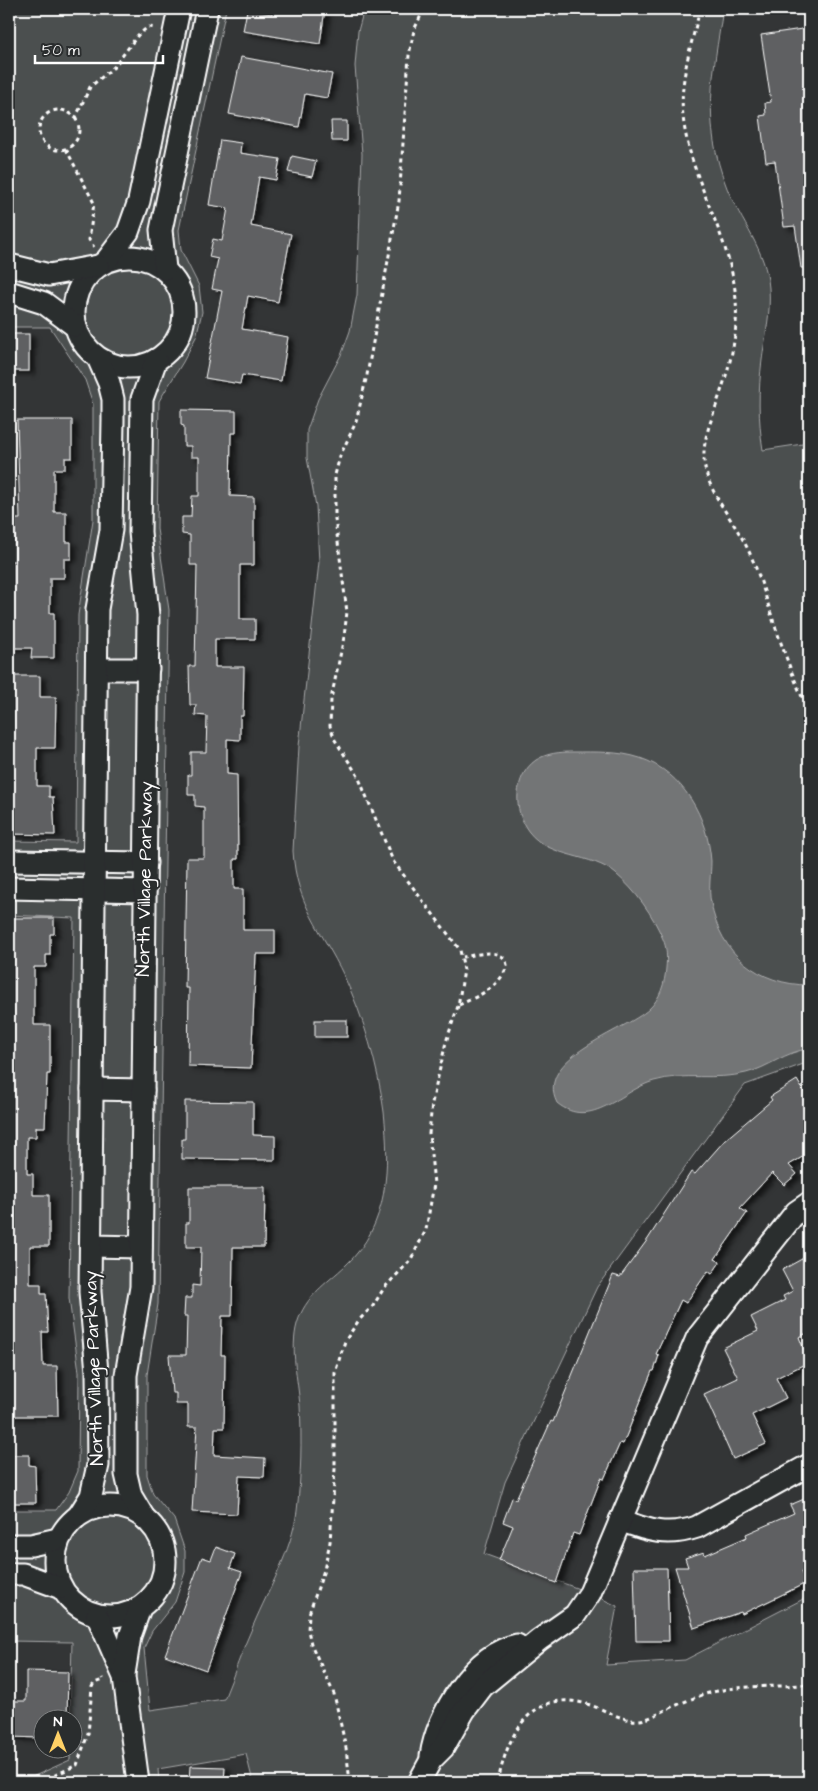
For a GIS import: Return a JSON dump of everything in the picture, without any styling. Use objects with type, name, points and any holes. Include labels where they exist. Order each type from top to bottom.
[{"type":"street","points":[[9,265],[49,275],[99,258],[137,257],[152,261],[165,269],[177,283],[184,299],[185,317],[180,334],[170,349],[156,360],[142,366],[127,368],[112,365],[98,358],[84,344],[75,326],[73,309],[77,292],[99,258],[128,232],[140,201],[179,9]]},
{"type":"street","points":[[165,269],[161,230],[207,9]]},
{"type":"street","points":[[9,292],[44,303],[75,326]]},
{"type":"street","name":"North Village Parkway","points":[[79,1514],[91,1496],[98,1465],[98,1372],[90,1292],[97,669],[98,609],[111,530],[113,399],[109,383],[98,358]]},
{"type":"street","name":"North Village Parkway","points":[[143,1516],[131,1496],[126,1474],[126,1376],[141,1287],[148,669],[148,615],[140,532],[142,399],[156,360]]},
{"type":"street","points":[[97,669],[148,669]]},
{"type":"street","points":[[9,862],[146,863]]},
{"type":"street","points":[[9,888],[145,891]]},
{"type":"street","points":[[92,1089],[143,1090]]},
{"type":"street","points":[[419,1782],[431,1760],[434,1737],[457,1707],[469,1677],[489,1660],[513,1645],[539,1640],[565,1623],[582,1607],[697,1338],[796,1212],[809,1203]]},
{"type":"street","name":"North Village Parkway","points":[[91,1246],[141,1247]]},
{"type":"street","points":[[620,1520],[659,1533],[685,1531],[697,1527],[809,1465]]},
{"type":"street","points":[[111,1505],[128,1508],[143,1516],[156,1528],[164,1544],[166,1562],[163,1580],[154,1596],[140,1608],[127,1614],[112,1616],[97,1615],[82,1609],[70,1600],[61,1588],[55,1572],[54,1556],[58,1540],[67,1525],[79,1514],[94,1507],[111,1505]]},
{"type":"street","points":[[9,1545],[38,1544],[58,1540]]},
{"type":"street","points":[[9,1574],[23,1574],[61,1588]]},
{"type":"street","points":[[138,1782],[124,1677],[129,1642],[140,1608]]},
{"type":"street","points":[[97,1615],[124,1677]]},
{"type":"path","points":[[350,1782],[346,1748],[334,1694],[311,1644],[308,1630],[310,1608],[319,1586],[330,1542],[335,1469],[335,1373],[345,1341],[359,1320],[373,1306],[384,1288],[410,1261],[426,1230],[434,1184],[429,1134],[432,1103],[446,1042],[464,981],[463,957],[443,926],[393,862],[358,776],[335,740],[330,726],[331,699],[344,637],[347,612],[334,508],[335,475],[340,456],[356,422],[367,375],[400,201],[409,55],[414,30],[424,9]]},
{"type":"path","points":[[700,9],[686,70],[682,115],[692,155],[730,268],[735,287],[737,316],[731,359],[705,444],[704,466],[710,482],[747,548],[761,581],[783,650],[809,712]]},
{"type":"path","points":[[75,120],[90,87],[114,67],[138,35],[148,27],[156,28]]},
{"type":"path","points":[[57,110],[68,113],[75,120],[79,133],[74,144],[66,149],[52,149],[43,143],[39,133],[40,123],[47,114],[57,110]]},
{"type":"path","points":[[66,149],[94,203],[89,240],[99,258]]},
{"type":"path","points":[[458,1006],[496,984],[502,978],[507,964],[506,960],[498,954],[463,957]]},
{"type":"path","points":[[40,1782],[56,1773],[72,1768],[81,1758],[88,1734],[92,1687],[94,1683],[103,1680],[101,1670]]},
{"type":"path","points":[[498,1782],[506,1755],[517,1729],[536,1708],[550,1701],[582,1702],[623,1718],[642,1720],[686,1701],[719,1690],[809,1684]]},
{"type":"shaded area","points":[[9,9],[226,9],[179,230],[181,250],[199,286],[202,312],[196,337],[159,401],[157,529],[169,610],[158,1304],[147,1375],[147,1475],[153,1494],[174,1519],[185,1551],[185,1572],[175,1602],[152,1631],[144,1648],[150,1710],[224,1699],[249,1635],[285,1556],[297,1511],[301,1445],[300,1406],[294,1355],[297,1324],[311,1298],[346,1265],[371,1232],[379,1214],[386,1174],[387,1153],[384,1112],[369,1042],[358,1008],[344,976],[311,916],[299,887],[293,851],[299,746],[319,562],[316,506],[307,458],[307,430],[318,399],[342,353],[350,331],[357,295],[362,154],[355,66],[358,31],[364,9],[723,9],[713,77],[712,120],[719,164],[727,188],[752,236],[767,274],[769,306],[759,394],[759,416],[763,450],[809,443],[809,1062],[745,1085],[597,1287],[505,1482],[484,1554],[590,1593],[617,1606],[606,1665],[685,1660],[809,1596],[809,1782],[253,1782],[246,1754],[158,1769],[159,1782],[31,1782],[30,1778],[70,1760],[70,1758],[82,1758],[82,1708],[70,1708],[72,1642],[9,1641],[9,1510],[56,1510],[69,1492],[78,1471],[79,1372],[69,1298],[74,918],[9,915],[9,841],[76,842],[78,615],[93,520],[93,404],[85,380],[50,327],[9,327]]},
{"type":"shaded area","points":[[572,752],[615,753],[640,758],[669,774],[681,785],[699,813],[705,829],[711,861],[710,898],[716,921],[723,937],[733,951],[758,973],[791,984],[809,985],[809,1049],[785,1056],[746,1073],[723,1076],[665,1078],[654,1081],[594,1111],[582,1113],[570,1110],[557,1103],[553,1087],[558,1072],[569,1059],[585,1047],[637,1018],[649,1009],[661,990],[667,961],[664,942],[654,921],[637,896],[616,874],[595,862],[548,847],[538,841],[524,824],[518,805],[518,794],[519,785],[528,767],[536,760],[545,756]]},
{"type":"building","points":[[272,9],[325,9],[320,44],[243,31],[247,10],[272,14]]},
{"type":"building","points":[[809,28],[809,268],[801,268],[795,226],[784,227],[775,161],[766,162],[760,116],[766,115],[765,103],[771,102],[761,35]]},
{"type":"building","points":[[241,57],[332,74],[327,98],[305,94],[299,127],[229,114]]},
{"type":"building","points":[[331,121],[347,121],[347,141],[332,141]]},
{"type":"building","points":[[220,140],[241,143],[240,153],[280,159],[276,180],[259,177],[251,226],[291,234],[278,302],[248,296],[242,329],[288,337],[281,381],[242,375],[240,384],[205,378],[222,291],[212,289],[218,259],[209,257],[213,239],[222,241],[228,208],[209,205]]},
{"type":"building","points":[[292,156],[316,161],[312,177],[288,172]]},
{"type":"building","points":[[9,334],[29,334],[29,371],[9,371]]},
{"type":"building","points":[[181,410],[236,411],[236,433],[231,433],[230,496],[254,497],[254,565],[240,565],[240,619],[255,619],[255,639],[215,639],[215,667],[244,667],[243,716],[240,716],[240,740],[227,739],[227,774],[237,775],[238,859],[234,859],[234,889],[243,889],[243,930],[275,930],[275,954],[256,954],[251,1068],[188,1066],[189,988],[185,988],[187,858],[204,858],[204,807],[195,806],[195,795],[188,795],[188,775],[191,775],[191,752],[206,752],[207,716],[195,715],[196,705],[190,705],[189,666],[195,666],[197,565],[190,565],[190,535],[182,534],[182,517],[191,517],[192,496],[199,496],[199,457],[191,457],[191,446],[184,446],[184,426],[181,425]]},
{"type":"building","points":[[17,420],[72,420],[72,458],[65,458],[65,469],[54,469],[54,512],[66,512],[66,542],[71,542],[71,559],[64,559],[64,578],[50,578],[50,613],[54,613],[54,658],[31,658],[32,648],[9,648],[9,561],[15,561],[15,519],[20,519]]},
{"type":"building","points":[[9,676],[40,676],[40,697],[56,697],[55,748],[37,748],[37,786],[49,786],[49,797],[53,797],[55,835],[9,834]]},
{"type":"building","points":[[9,918],[54,918],[54,934],[50,934],[50,955],[46,955],[46,967],[34,967],[34,1025],[50,1025],[50,1074],[47,1074],[45,1127],[36,1127],[36,1137],[27,1137],[27,1174],[33,1174],[33,1195],[49,1195],[49,1246],[30,1246],[30,1284],[41,1284],[41,1294],[46,1294],[48,1332],[42,1332],[43,1366],[57,1366],[58,1416],[9,1416],[9,1395],[12,1395],[12,1367],[9,1367]]},
{"type":"building","points":[[315,1020],[347,1020],[347,1037],[315,1037]]},
{"type":"building","points":[[797,1080],[809,1100],[809,1153],[789,1165],[797,1174],[784,1185],[772,1173],[740,1208],[747,1213],[715,1259],[720,1262],[712,1274],[708,1271],[686,1303],[681,1300],[656,1354],[659,1355],[654,1371],[652,1371],[623,1444],[620,1443],[604,1479],[601,1478],[579,1535],[573,1533],[556,1583],[499,1560],[513,1526],[503,1522],[512,1498],[516,1499],[551,1421],[553,1422],[613,1275],[620,1277],[648,1239],[691,1172],[695,1174],[725,1140],[772,1100],[770,1097]]},
{"type":"building","points":[[185,1101],[253,1102],[253,1135],[275,1136],[275,1160],[182,1159],[182,1139],[185,1139]]},
{"type":"building","points":[[189,1187],[265,1187],[264,1247],[233,1247],[232,1316],[222,1316],[221,1355],[225,1355],[224,1428],[215,1428],[214,1455],[265,1458],[264,1477],[239,1476],[237,1514],[192,1512],[197,1427],[188,1427],[188,1404],[176,1404],[176,1393],[172,1393],[169,1355],[186,1355],[187,1316],[184,1316],[185,1298],[192,1298],[192,1285],[200,1286],[201,1247],[186,1247],[186,1223],[189,1223]]},
{"type":"building","points":[[809,1255],[809,1332],[799,1337],[809,1362],[776,1378],[786,1398],[752,1415],[766,1444],[733,1459],[704,1394],[738,1378],[723,1348],[758,1331],[751,1317],[785,1300],[783,1296],[793,1291],[782,1270]]},
{"type":"building","points":[[9,1455],[29,1455],[29,1465],[35,1466],[36,1503],[9,1503]]},
{"type":"building","points":[[809,1497],[809,1568],[801,1572],[806,1583],[742,1614],[741,1612],[694,1628],[675,1567],[688,1567],[685,1558],[704,1552],[705,1555],[747,1537],[746,1534],[794,1513],[790,1505]]},
{"type":"building","points":[[216,1547],[235,1554],[230,1568],[242,1572],[206,1670],[165,1655],[202,1557],[211,1560]]},
{"type":"building","points":[[634,1568],[667,1568],[669,1641],[636,1641]]},
{"type":"building","points":[[26,1671],[68,1672],[67,1708],[32,1708],[32,1738],[9,1737],[9,1701],[26,1701]]},
{"type":"building","points":[[190,1766],[225,1767],[224,1782],[189,1782]]}]
